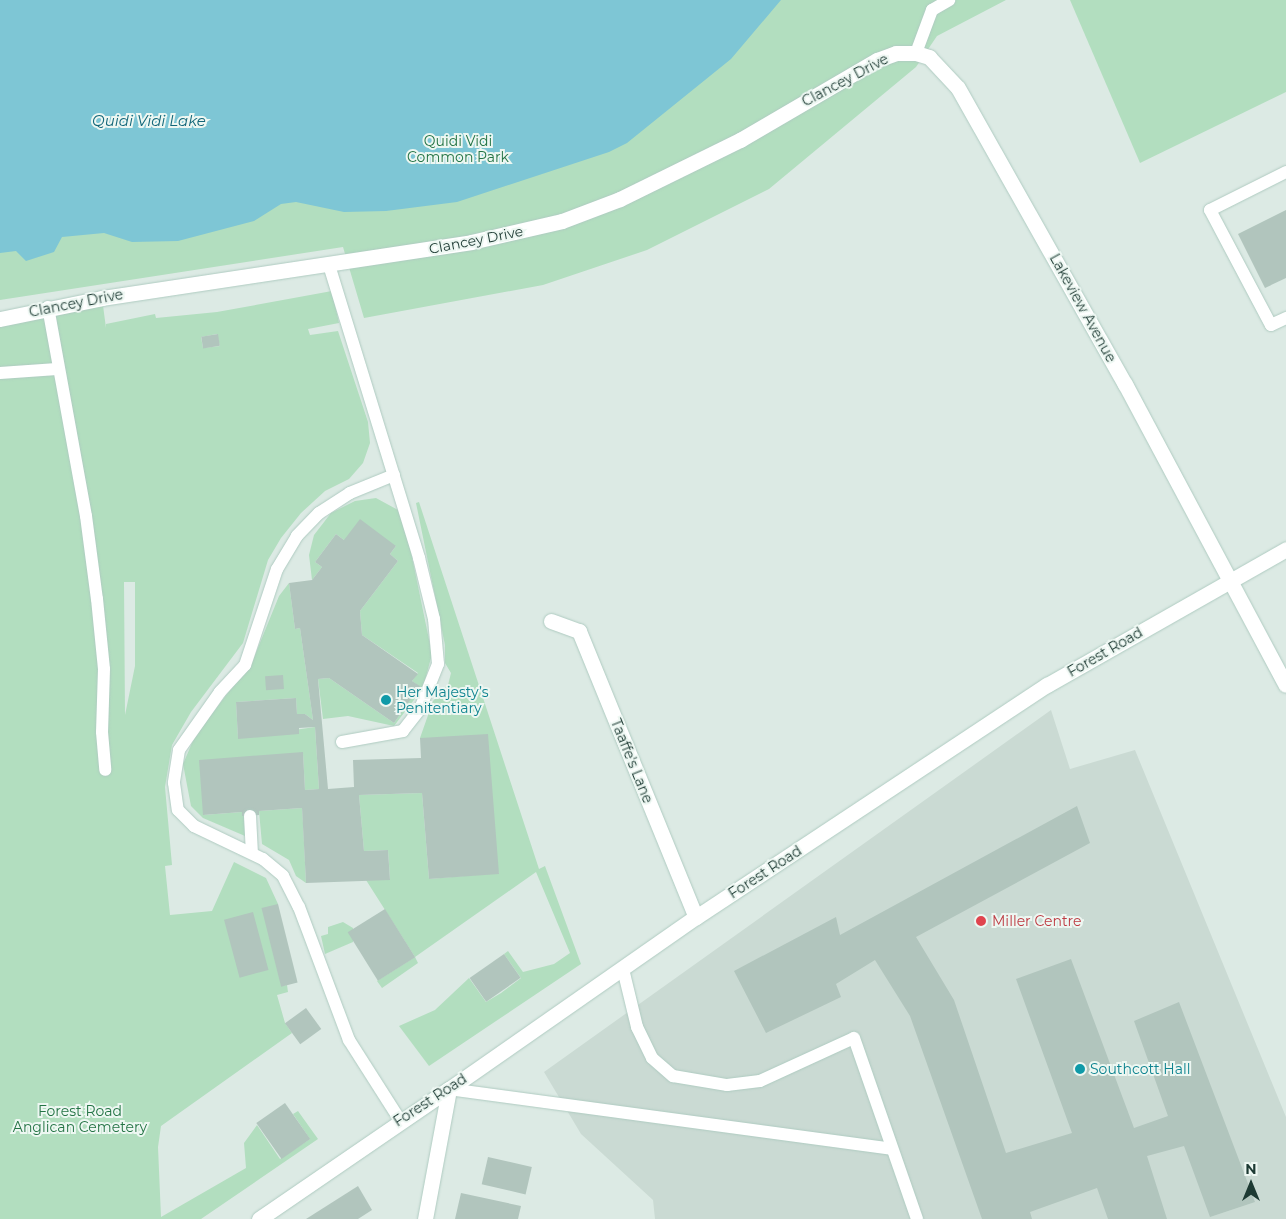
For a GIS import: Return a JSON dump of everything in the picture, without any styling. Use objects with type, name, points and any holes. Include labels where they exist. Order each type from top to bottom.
[{"type":"street","name":"Clancey Drive","points":[[0,319],[48,307],[471,242],[562,221],[620,199],[731,145],[877,60],[896,53],[916,53]]},
{"type":"street","name":"Lakeview Avenue","points":[[916,53],[929,57],[958,88],[1111,358],[1286,685]]},
{"type":"street","name":"Forest Road","points":[[259,1219],[696,917],[1047,685],[1229,579],[1286,549]]},
{"type":"street","name":"Taaffe's Lane","points":[[551,621],[578,631],[696,917]]},
{"type":"street","points":[[425,1219],[449,1089]]},
{"type":"lane","points":[[916,53],[932,10],[949,0]]},
{"type":"lane","points":[[1286,172],[1210,210],[1271,325],[1286,318]]},
{"type":"lane","points":[[329,265],[394,475],[434,619],[438,664],[420,709],[403,731],[342,742]]},
{"type":"lane","points":[[48,307],[57,369],[84,506],[97,599],[104,669],[102,732],[105,770]]},
{"type":"lane","points":[[0,373],[57,369]]},
{"type":"lane","points":[[394,475],[350,493],[319,513],[297,536],[277,569],[244,665],[220,692],[179,750],[174,783],[178,810],[194,826],[252,853],[274,866],[283,876],[299,907],[349,1040],[400,1120]]},
{"type":"lane","points":[[250,816],[252,853]]},
{"type":"lane","points":[[622,969],[637,1027],[652,1058],[672,1076],[727,1085],[760,1081],[854,1038],[891,1149],[917,1219]]},
{"type":"lane","points":[[449,1089],[891,1149]]},
{"type":"shaded area","name":"Miller Centre","points":[[1051,710],[1070,769],[1135,750],[1286,1117],[1286,1219],[655,1219],[653,1200],[581,1134],[544,1072]]},
{"type":"green space","name":"Quidi Vidi Lake","points":[[0,0],[1006,0],[937,36],[916,67],[769,189],[647,250],[543,285],[364,318],[343,247],[0,300]]},
{"type":"green space","points":[[1070,0],[1286,0],[1286,92],[1140,163]]},
{"type":"green space","name":"Forest Road Anglican Cemetery","points":[[332,291],[339,323],[308,329],[310,335],[338,331],[368,422],[370,443],[363,463],[349,479],[325,491],[301,513],[281,538],[268,560],[243,643],[191,712],[172,745],[165,787],[172,865],[165,866],[170,915],[212,911],[234,862],[266,878],[278,904],[281,986],[287,985],[288,992],[277,995],[285,1023],[292,1033],[161,1126],[158,1147],[161,1217],[246,1168],[244,1143],[257,1125],[280,1159],[310,1139],[293,1114],[298,1111],[318,1139],[201,1219],[0,1219],[0,319],[102,298],[106,328],[106,324],[155,314],[156,318],[217,312]],"holes":[[[217,334],[220,346],[203,348],[201,337]],[[124,582],[135,582],[135,666],[125,715]]]},
{"type":"green space","points":[[376,498],[398,510],[406,528],[432,654],[423,688],[394,726],[348,716],[323,719],[318,679],[329,678],[394,723],[419,686],[412,681],[418,673],[362,635],[360,611],[398,561],[390,554],[396,546],[344,540],[336,534],[315,562],[322,567],[312,580],[309,555],[314,535],[331,513],[355,501]]},
{"type":"green space","points":[[419,502],[539,869],[545,866],[581,964],[429,1066],[399,1026],[435,1010],[469,978],[486,1002],[501,993],[521,978],[504,954],[508,951],[523,972],[554,964],[570,953],[536,872],[415,957],[366,880],[390,879],[388,850],[364,851],[359,795],[422,793],[429,879],[499,873],[420,738],[433,701],[448,685],[451,673],[445,663],[445,645],[416,503]]},
{"type":"green space","points":[[289,583],[295,629],[300,628],[313,720],[305,714],[297,714],[296,698],[236,702],[238,738],[315,727],[319,789],[305,790],[303,753],[203,815],[242,812],[242,816],[247,816],[245,836],[203,818],[191,806],[183,764],[195,736],[253,660],[279,596]]},
{"type":"green space","points":[[302,808],[306,883],[296,876],[289,860],[262,844],[259,811]]},
{"type":"green space","points":[[343,922],[353,928],[353,942],[325,954],[321,936],[328,934],[328,927]]},
{"type":"green space","points":[[415,957],[418,963],[382,988],[377,981]]},
{"type":"water","name":"Quidi Vidi Lake","points":[[0,0],[781,0],[731,59],[627,143],[609,152],[457,202],[386,211],[344,212],[296,202],[281,204],[254,221],[178,241],[132,242],[104,233],[62,237],[54,252],[26,261],[16,251],[0,253]]},
{"type":"building","points":[[1286,210],[1286,278],[1265,288],[1238,234]]},
{"type":"building","points":[[218,334],[220,346],[203,349],[201,337]]},
{"type":"building","name":"Her Majesty’s Penitentiary","points":[[360,519],[396,546],[390,554],[398,561],[360,611],[362,635],[418,674],[412,681],[420,686],[394,723],[329,678],[318,679],[328,789],[354,787],[353,760],[421,758],[420,738],[488,734],[499,874],[429,879],[422,793],[359,795],[364,851],[388,850],[390,880],[306,883],[302,808],[259,811],[259,815],[250,816],[242,816],[242,812],[203,815],[199,760],[303,752],[305,790],[319,789],[315,727],[299,728],[299,734],[238,739],[236,702],[296,698],[297,714],[305,714],[313,720],[300,628],[295,629],[289,583],[312,580],[322,567],[315,562],[336,534],[344,540]]},
{"type":"building","points":[[283,675],[284,689],[266,690],[265,676]]},
{"type":"building","name":"Southcott Hall","points":[[1077,806],[1090,843],[916,937],[954,1000],[1006,1153],[1072,1133],[1016,979],[1071,959],[1134,1128],[1168,1116],[1134,1021],[1179,1002],[1255,1202],[1210,1217],[1184,1146],[1147,1156],[1167,1219],[1108,1219],[1097,1188],[1030,1212],[1032,1219],[982,1219],[910,1016],[875,960],[836,984],[841,997],[766,1033],[734,971],[836,917],[840,935]]},
{"type":"building","points":[[278,904],[298,983],[281,987],[262,908]]},
{"type":"building","points":[[385,909],[415,957],[378,981],[348,932]]},
{"type":"building","points":[[253,912],[269,970],[240,978],[224,920]]},
{"type":"building","points":[[504,954],[521,978],[486,1002],[470,978]]},
{"type":"building","points":[[306,1008],[321,1029],[300,1044],[285,1023]]},
{"type":"building","points":[[285,1103],[310,1139],[282,1159],[256,1123]]},
{"type":"building","points":[[488,1157],[532,1167],[526,1194],[482,1184]]},
{"type":"building","points":[[358,1186],[372,1210],[358,1219],[306,1219]]},
{"type":"building","points":[[461,1193],[521,1206],[518,1219],[455,1219]]},
{"type":"place","name":"Her Majesty’s Penitentiary","points":[[386,700]]},
{"type":"place","name":"Miller Centre","points":[[981,921]]},
{"type":"place","name":"Southcott Hall","points":[[1080,1069]]},
{"type":"park label","name":"Quidi Vidi Common Park","points":[[458,150]]}]
